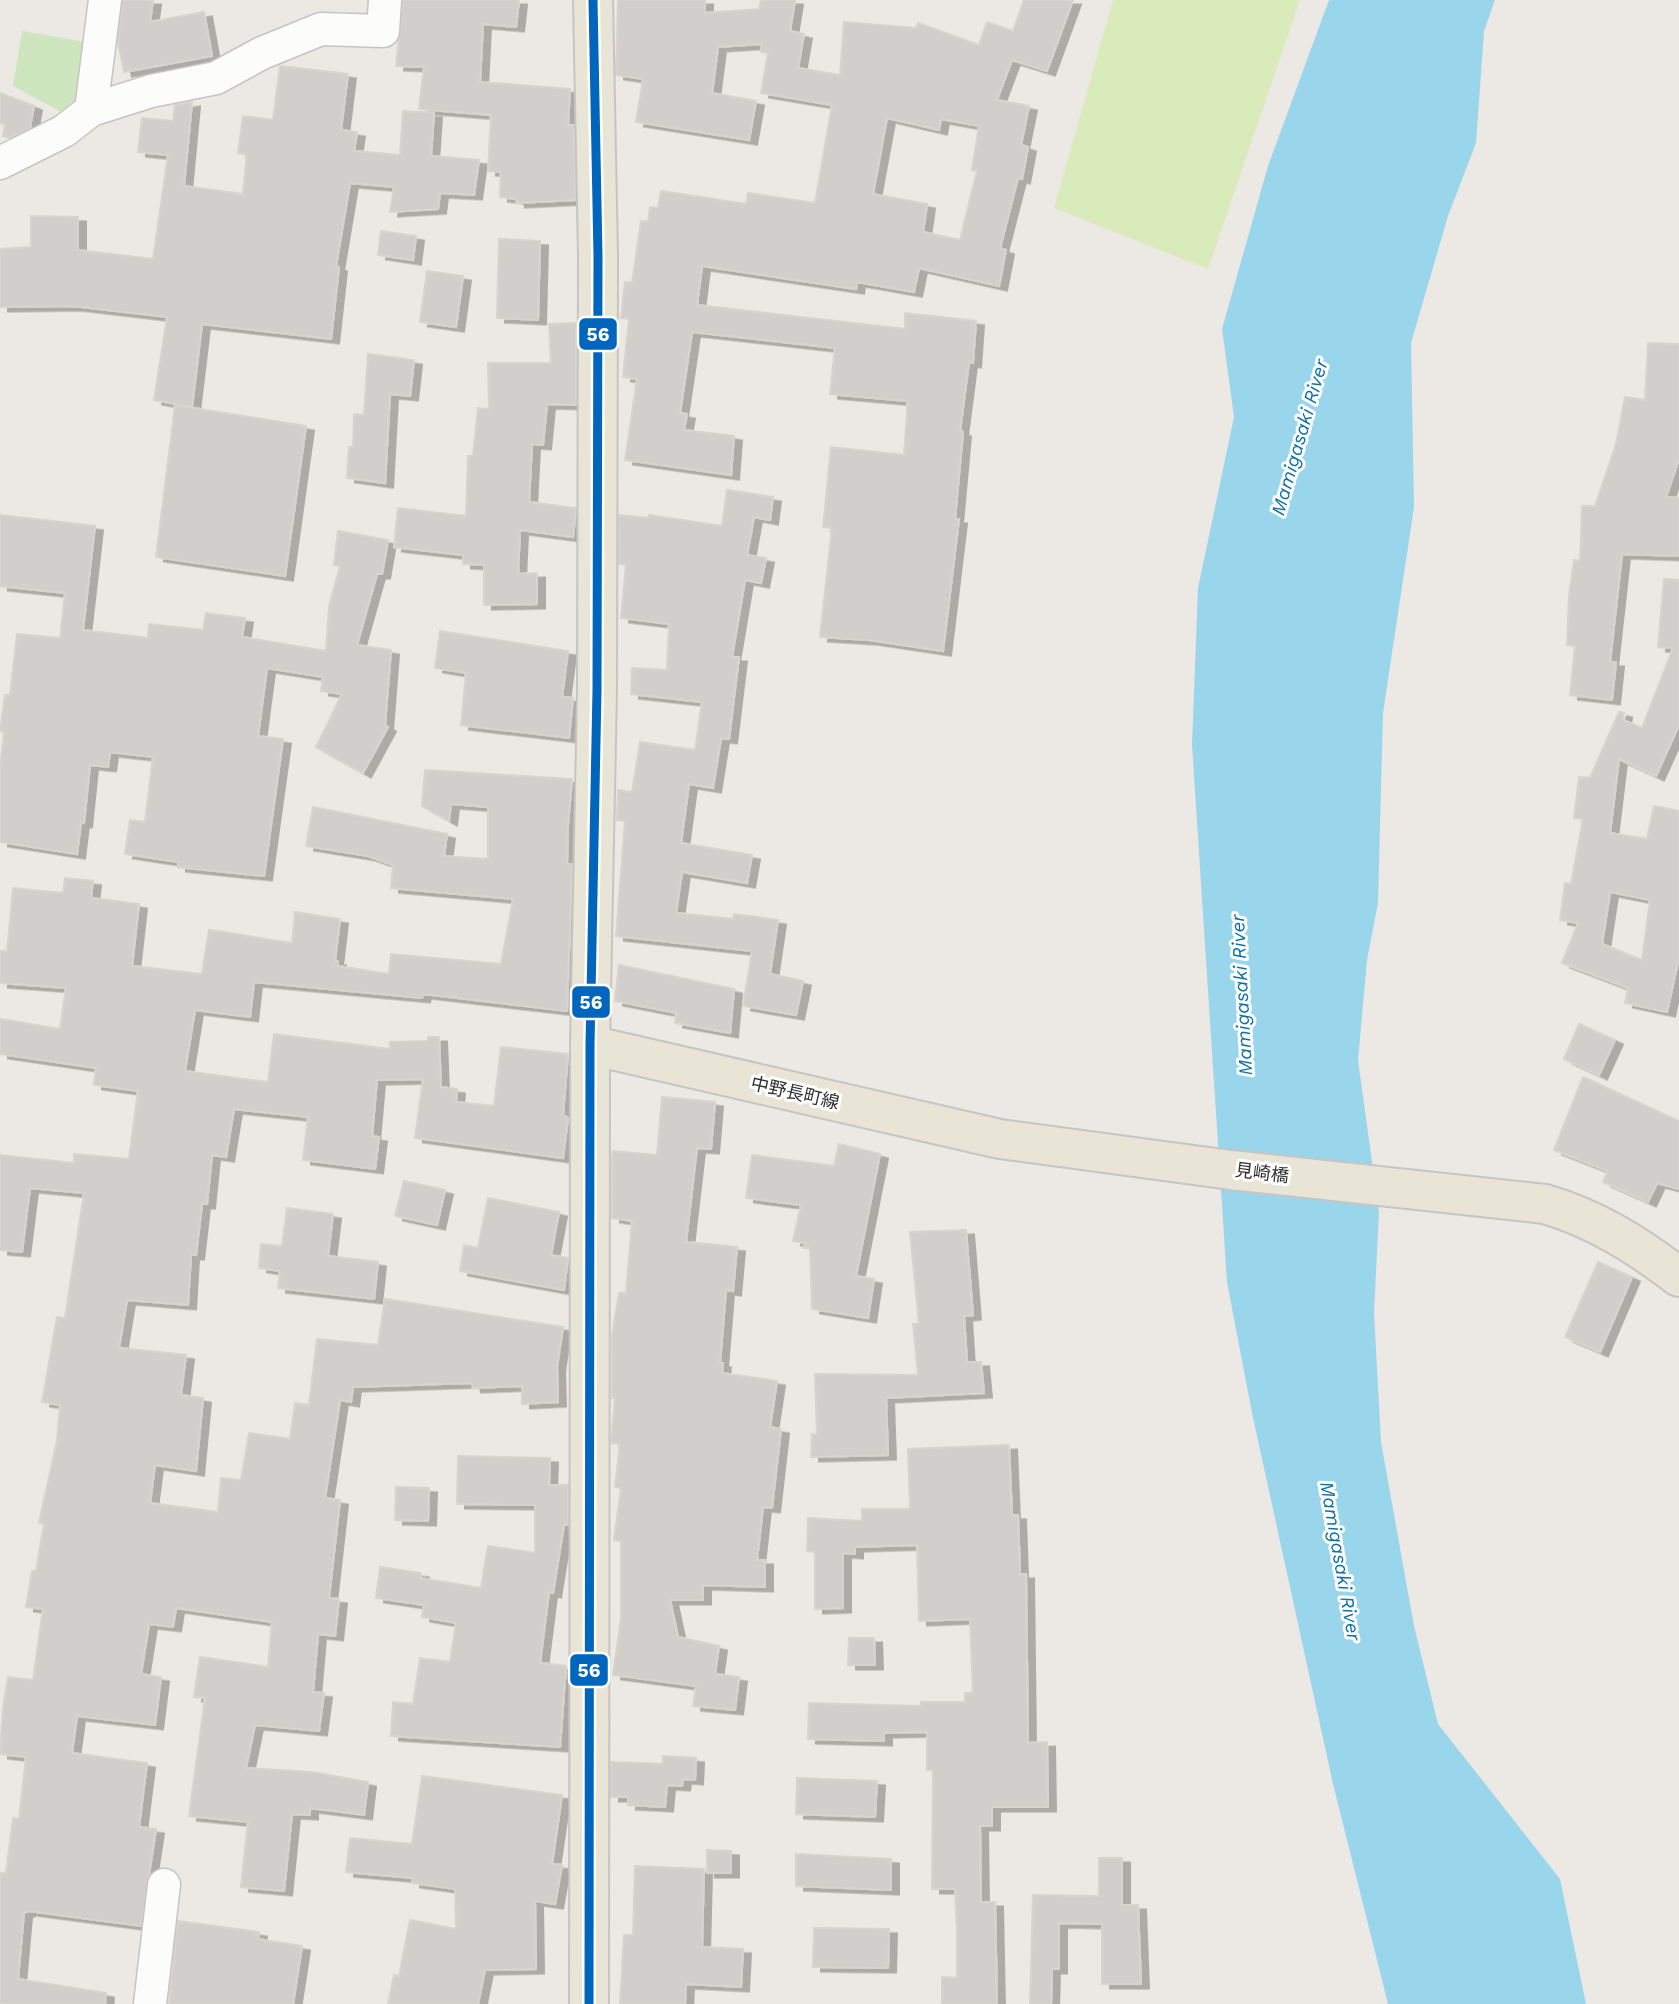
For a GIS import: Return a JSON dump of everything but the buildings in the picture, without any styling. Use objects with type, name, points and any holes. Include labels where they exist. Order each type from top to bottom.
[{"type":"main road","points":[[589,2004],[590,1045],[597,690],[598,256],[593,0]]},
{"type":"main road","name":"中野長町線","points":[[590,1045],[1000,1139]]},
{"type":"main road","name":"見崎橋","points":[[1000,1139],[1524,1204],[1545,1204],[1577,1213],[1635,1243],[1679,1277]]},
{"type":"street","points":[[91,110],[105,0]]},
{"type":"street","points":[[0,163],[64,131],[91,110],[150,91],[216,78],[262,53],[321,29],[383,31],[385,0]]},
{"type":"street","points":[[150,2004],[164,1885]]},
{"type":"green space","points":[[1113,0],[1300,0],[1208,269],[1054,208]]},
{"type":"green space","points":[[22,31],[91,43],[84,89],[65,114],[13,86]]},
{"type":"water","name":"Mamigasaki River","points":[[1329,0],[1495,0],[1484,31],[1476,143],[1448,216],[1411,343],[1414,507],[1383,713],[1378,903],[1367,960],[1358,1060],[1379,1212],[1374,1313],[1381,1442],[1414,1626],[1438,1724],[1560,1879],[1586,2004],[1388,2004],[1333,1784],[1252,1413],[1227,1282],[1192,745],[1198,588],[1234,417],[1222,329],[1268,166]]},
{"type":"transit line","name":"56","points":[[589,2004],[590,1045],[597,690],[598,256],[593,0]]}]
